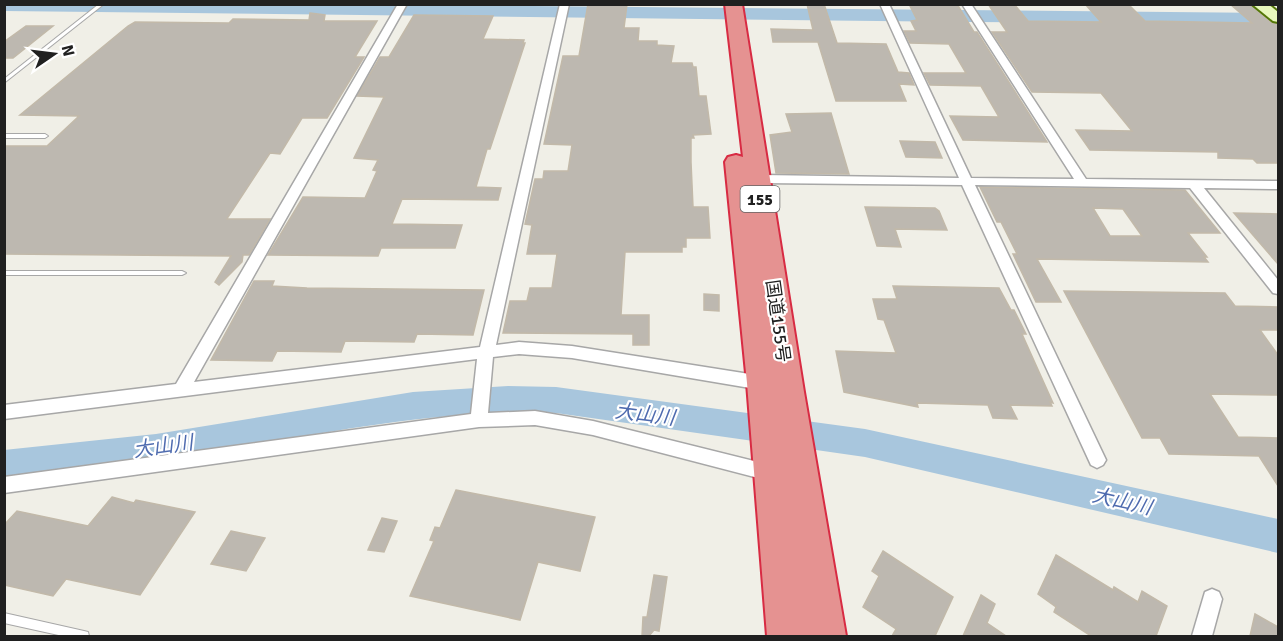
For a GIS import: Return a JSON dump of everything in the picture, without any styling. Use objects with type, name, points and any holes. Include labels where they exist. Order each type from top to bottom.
[{"type":"highway","name":"国道155号","points":[[717,4],[775,388],[786,478],[787,636]]},
{"type":"highway","name":"国道155号","points":[[733,4],[757,179],[775,388]]},
{"type":"highway","name":"国道155号","points":[[786,478],[826,636]]},
{"type":"street","points":[[180,390],[403,4]]},
{"type":"street","points":[[479,416],[486,356],[565,4]]},
{"type":"street","points":[[884,4],[1097,460]]},
{"type":"street","points":[[966,4],[1083,184]]},
{"type":"street","points":[[1258,4],[1278,18]]},
{"type":"street","points":[[757,179],[967,183],[1193,183],[1278,186]]},
{"type":"street","points":[[1193,183],[1278,289]]},
{"type":"street","points":[[4,412],[486,356],[519,348],[572,352],[775,388]]},
{"type":"street","points":[[4,485],[479,416],[535,418],[593,428],[786,478]]},
{"type":"street","points":[[1202,636],[1212,599]]},
{"type":"lane","points":[[4,82],[102,4]]},
{"type":"lane","points":[[4,136],[45,136]]},
{"type":"lane","points":[[4,273],[182,273]]},
{"type":"lane","points":[[4,618],[84,636]]},
{"type":"building","points":[[588,4],[627,4],[624,28],[639,28],[638,41],[657,41],[657,45],[674,46],[671,63],[692,63],[693,67],[696,67],[699,96],[706,96],[711,134],[693,135],[691,162],[693,207],[708,207],[710,238],[686,238],[686,247],[682,247],[682,252],[625,252],[621,315],[649,315],[649,345],[633,345],[633,334],[503,333],[510,301],[527,301],[530,288],[552,288],[557,254],[527,254],[532,225],[525,224],[535,179],[543,179],[544,171],[568,171],[572,145],[544,144],[563,56],[579,56]]},
{"type":"building","points":[[807,4],[824,4],[837,43],[886,44],[898,72],[909,73],[914,85],[899,84],[906,101],[836,101],[818,42],[773,42],[771,29],[813,30]]},
{"type":"building","points":[[909,4],[957,4],[1047,142],[963,140],[950,116],[999,117],[981,86],[930,85],[924,73],[966,73],[949,44],[910,43],[904,31],[916,31],[911,21],[917,20]]},
{"type":"building","points":[[988,4],[1014,4],[1028,21],[1101,22],[1085,4],[1128,4],[1145,21],[1252,23],[1230,4],[1250,4],[1272,23],[1278,24],[1278,163],[1257,163],[1253,159],[1218,158],[1218,152],[1090,150],[1076,130],[1132,131],[1101,93],[1032,92],[992,32],[1007,32]]},
{"type":"building","points":[[310,13],[325,15],[324,21],[377,21],[355,57],[364,57],[327,118],[302,118],[280,154],[270,153],[228,217],[227,219],[270,219],[249,255],[243,255],[242,262],[219,285],[215,282],[231,256],[4,254],[4,146],[47,146],[79,116],[20,115],[128,26],[135,22],[229,23],[233,19],[309,20]]},
{"type":"building","points":[[414,15],[493,16],[483,39],[524,40],[523,43],[525,43],[490,149],[487,149],[476,187],[501,188],[498,200],[402,199],[392,224],[462,225],[455,248],[381,248],[378,256],[268,255],[303,197],[365,198],[377,171],[373,170],[378,160],[354,158],[384,97],[357,96],[380,57],[389,57]]},
{"type":"building","points":[[26,26],[53,26],[13,58],[4,58],[4,42]]},
{"type":"building","points":[[831,113],[849,174],[776,173],[770,135],[792,132],[786,114]]},
{"type":"building","points":[[900,141],[935,142],[942,158],[906,157]]},
{"type":"building","points":[[980,187],[1185,190],[1220,233],[1188,233],[1207,257],[1204,257],[1208,262],[1037,259],[1061,302],[1036,302],[1013,254],[1017,254],[1001,222],[997,222]],"holes":[[[1093,208],[1123,209],[1142,236],[1110,236]]]},
{"type":"building","points":[[865,207],[935,208],[939,211],[947,230],[895,229],[901,247],[877,246]]},
{"type":"building","points":[[1234,213],[1278,214],[1278,264]]},
{"type":"building","points":[[254,281],[274,281],[272,286],[307,288],[484,290],[473,335],[417,334],[414,342],[345,341],[341,352],[277,351],[272,361],[211,360]]},
{"type":"building","points":[[893,286],[999,288],[1026,334],[1022,334],[1053,403],[1050,402],[1052,406],[1010,405],[1017,419],[993,418],[988,405],[917,403],[918,407],[844,392],[836,351],[896,353],[884,320],[878,319],[873,299],[897,299]]},
{"type":"building","points":[[1064,291],[1225,293],[1235,306],[1278,307],[1278,330],[1260,330],[1278,355],[1278,395],[1210,394],[1238,437],[1278,438],[1278,486],[1259,456],[1169,454],[1160,438],[1142,438]]},
{"type":"building","points":[[704,294],[719,295],[719,311],[704,310]]},
{"type":"building","points":[[456,490],[595,517],[580,571],[538,562],[520,620],[410,596],[434,541],[430,540],[435,527],[440,528]]},
{"type":"building","points":[[112,497],[134,503],[136,500],[195,512],[140,595],[66,579],[53,596],[4,585],[4,525],[17,511],[88,526]]},
{"type":"building","points":[[382,518],[397,521],[384,552],[368,550]]},
{"type":"building","points":[[231,531],[265,538],[246,571],[211,564]]},
{"type":"building","points":[[883,551],[953,597],[935,636],[892,636],[896,629],[863,607],[879,576],[872,571]]},
{"type":"building","points":[[1056,555],[1113,590],[1114,587],[1138,602],[1142,591],[1167,606],[1156,636],[1091,636],[1054,612],[1056,607],[1038,594]]},
{"type":"building","points":[[654,575],[667,577],[659,631],[654,630],[649,636],[642,636],[643,617],[647,617]]},
{"type":"building","points":[[981,595],[995,604],[987,623],[1006,636],[963,636]]},
{"type":"building","points":[[1255,614],[1278,627],[1278,636],[1250,636]]},
{"type":"waterway","points":[[4,6],[969,17],[1278,18]]},
{"type":"waterway","name":"大山川","points":[[4,465],[156,448],[318,419],[413,405],[508,399],[556,400],[865,443],[1278,536]]}]
